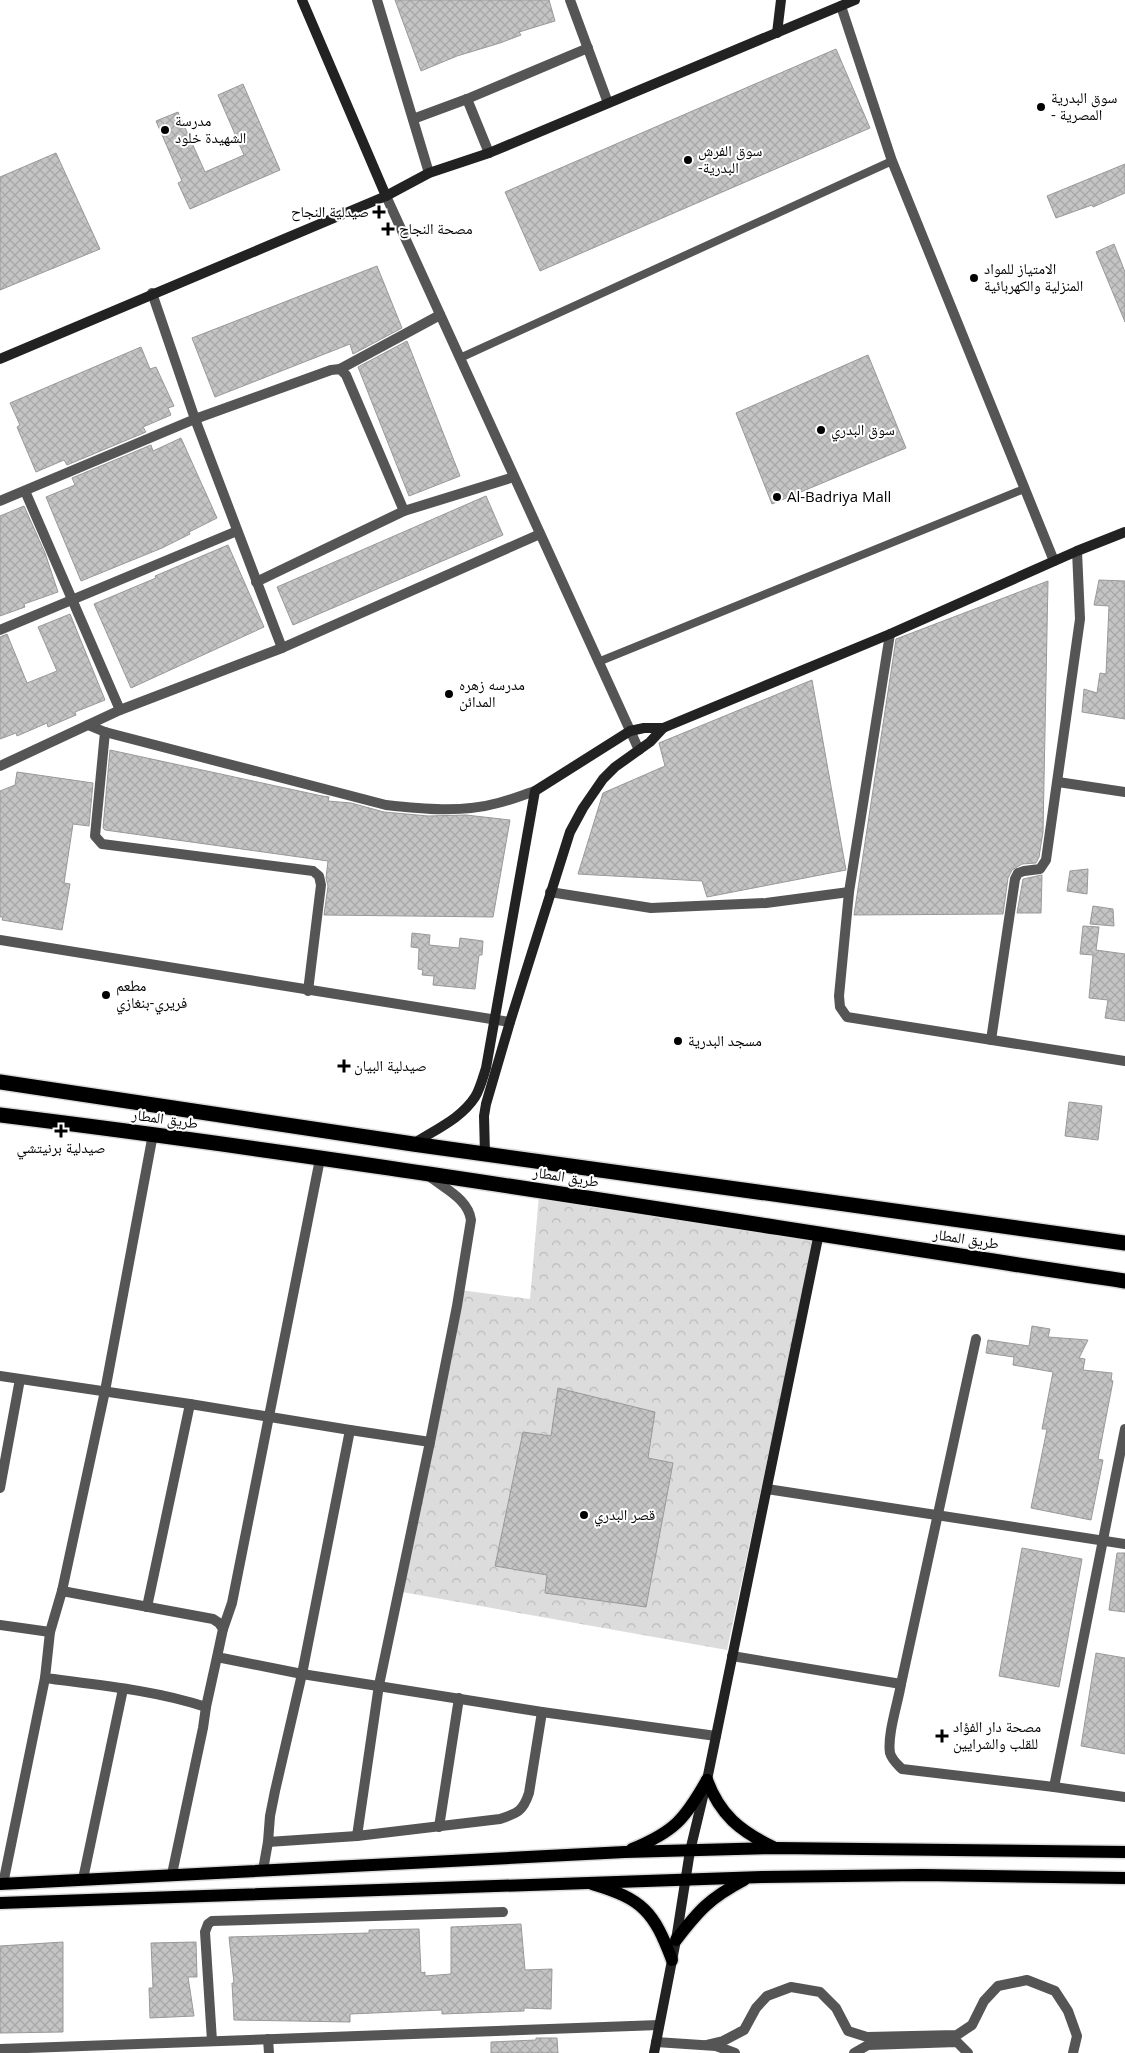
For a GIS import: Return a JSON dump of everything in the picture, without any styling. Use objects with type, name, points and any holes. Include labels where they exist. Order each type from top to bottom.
[{"type":"highway","name":"طريق المطار","points":[[0,1082],[412,1144],[1125,1243]]},
{"type":"highway","name":"طريق المطار","points":[[0,1115],[153,1134],[426,1174],[1125,1281]]},
{"type":"main road","points":[[707,1780],[721,1809],[732,1821],[756,1839],[775,1848]]},
{"type":"main road","points":[[624,1852],[668,1832],[690,1810],[707,1780]]},
{"type":"main road","points":[[2,1884],[172,1874],[690,1850],[775,1848],[1125,1852]]},
{"type":"main road","points":[[0,1903],[583,1882],[922,1874],[1125,1878]]},
{"type":"main road","points":[[676,1940],[707,1903],[722,1892],[748,1878]]},
{"type":"main road","points":[[583,1882],[623,1895],[643,1907],[658,1925],[672,1960]]},
{"type":"street","points":[[302,0],[386,196],[598,662],[640,750]]},
{"type":"street","points":[[377,0],[429,173]]},
{"type":"street","points":[[570,0],[608,103]]},
{"type":"street","points":[[777,33],[781,0]]},
{"type":"street","points":[[0,358],[386,196],[429,173],[489,153],[855,0]]},
{"type":"street","points":[[841,6],[892,161],[1054,561]]},
{"type":"street","points":[[413,119],[467,99],[588,48]]},
{"type":"street","points":[[467,99],[489,153]]},
{"type":"street","points":[[152,293],[195,419],[282,648]]},
{"type":"street","points":[[0,501],[195,419],[331,370],[340,369],[440,315]]},
{"type":"street","points":[[340,369],[346,375],[404,511]]},
{"type":"street","points":[[256,582],[404,511],[514,478]]},
{"type":"street","points":[[25,491],[120,710]]},
{"type":"street","points":[[0,630],[237,531]]},
{"type":"street","points":[[88,725],[105,732],[386,804],[424,809],[465,808],[497,804],[535,791],[630,731],[644,728],[663,728],[890,634],[1077,550],[1125,532]]},
{"type":"street","points":[[0,766],[120,710],[282,648],[540,534]]},
{"type":"street","points":[[991,1040],[1015,879],[1018,873],[1040,870],[1044,865],[1058,782],[1080,619],[1077,550]]},
{"type":"street","points":[[890,634],[849,892],[839,996],[840,1007],[847,1017],[1125,1061]]},
{"type":"street","points":[[485,1154],[484,1116],[486,1104],[570,832],[582,808],[603,779],[615,767],[650,742],[663,728]]},
{"type":"street","points":[[105,732],[95,836],[102,844],[313,870],[319,876],[321,885],[308,990]]},
{"type":"street","points":[[1058,782],[1125,792]]},
{"type":"street","points":[[412,1144],[456,1118],[467,1108],[476,1095],[486,1068],[535,791]]},
{"type":"street","points":[[550,892],[651,908],[766,903],[849,892]]},
{"type":"street","points":[[0,940],[510,1022]]},
{"type":"street","points":[[2,1884],[45,1678],[50,1632],[62,1592],[105,1391],[153,1134]]},
{"type":"street","points":[[172,1874],[223,1629],[232,1603],[320,1159]]},
{"type":"street","points":[[356,1836],[379,1685],[457,1306],[471,1220],[469,1211],[461,1200],[426,1174]]},
{"type":"street","points":[[654,2053],[676,1940],[690,1850],[707,1780],[819,1233]]},
{"type":"street","points":[[976,1339],[901,1684],[890,1738],[890,1753],[895,1763],[902,1769],[1125,1797]]},
{"type":"street","points":[[0,1376],[430,1442]]},
{"type":"street","points":[[0,1488],[20,1379]]},
{"type":"street","points":[[147,1607],[190,1404]]},
{"type":"street","points":[[1054,1787],[1125,1429]]},
{"type":"street","points":[[263,1870],[270,1816],[302,1674],[350,1430]]},
{"type":"street","points":[[767,1489],[1125,1544]]},
{"type":"street","points":[[62,1592],[207,1617],[219,1623],[223,1629]]},
{"type":"street","points":[[0,1625],[50,1632]]},
{"type":"street","points":[[732,1656],[901,1684]]},
{"type":"street","points":[[217,1657],[302,1674],[542,1712],[716,1736]]},
{"type":"street","points":[[45,1678],[123,1689],[186,1700],[206,1706]]},
{"type":"street","points":[[83,1879],[123,1689]]},
{"type":"street","points":[[439,1827],[459,1698]]},
{"type":"street","points":[[268,1842],[356,1836],[439,1827],[500,1819],[516,1814],[525,1806],[529,1793],[542,1712]]},
{"type":"street","points":[[212,2041],[205,1932],[208,1924],[212,1921],[503,1912]]},
{"type":"street","points":[[706,2045],[723,2041],[744,2030],[756,2008],[768,1996],[791,1988],[820,1992],[836,2008],[848,2031],[867,2037],[958,2035],[972,2026],[984,2001],[998,1986],[1026,1980],[1054,1991],[1068,2011],[1078,2036],[1073,2053]]},
{"type":"street","points":[[0,2049],[150,2048],[212,2041],[659,2026]]},
{"type":"street","points":[[268,2040],[269,2053]]},
{"type":"street","points":[[656,2042],[716,2046],[735,2053]]},
{"type":"street","points":[[854,2053],[868,2045],[957,2042],[968,2053]]},
{"type":"lane","points":[[460,358],[892,161]]},
{"type":"lane","points":[[598,662],[1024,489]]},
{"type":"green space","points":[[539,1195],[815,1236],[727,1650],[402,1592],[460,1290],[530,1299]]},
{"type":"building","points":[[395,0],[549,0],[555,21],[519,32],[521,35],[457,56],[421,71]]},
{"type":"building","name":"سوق الفرش -البدرية","points":[[836,49],[870,128],[540,271],[505,192]]},
{"type":"building","points":[[243,84],[280,170],[190,209],[178,183],[182,181],[156,121],[178,112],[205,172],[244,155],[218,95]]},
{"type":"building","points":[[56,153],[100,249],[0,290],[0,177]]},
{"type":"building","points":[[1125,164],[1125,193],[1093,207],[1092,205],[1056,218],[1047,196]]},
{"type":"building","points":[[1114,244],[1125,272],[1125,322],[1096,252]]},
{"type":"building","points":[[377,266],[402,328],[353,354],[350,344],[215,397],[192,338]]},
{"type":"building","points":[[407,341],[460,476],[409,496],[358,367]]},
{"type":"building","points":[[141,347],[150,369],[156,367],[174,406],[168,408],[171,415],[143,427],[146,432],[67,465],[64,460],[36,472],[17,427],[20,425],[10,403]]},
{"type":"building","name":"سوق البدري","points":[[868,355],[906,448],[772,504],[736,413]]},
{"type":"building","points":[[181,438],[217,518],[162,548],[81,581],[46,497],[75,485],[72,478],[151,445],[153,451]]},
{"type":"building","points":[[486,496],[503,535],[293,625],[277,587]]},
{"type":"building","points":[[24,506],[45,553],[58,592],[24,604],[25,607],[0,616],[0,516]]},
{"type":"building","points":[[228,545],[264,627],[131,688],[94,604]]},
{"type":"building","points":[[1099,580],[1125,581],[1125,719],[1082,712],[1084,689],[1097,693],[1100,673],[1106,674],[1109,606],[1094,605]]},
{"type":"building","points":[[1048,581],[1043,832],[1039,857],[1036,863],[1022,864],[1012,870],[1008,878],[1003,914],[854,915],[896,639]]},
{"type":"building","points":[[70,614],[105,700],[75,712],[76,715],[48,727],[47,723],[17,736],[16,733],[0,739],[0,637],[7,634],[27,683],[57,671],[38,627]]},
{"type":"building","points":[[812,680],[846,870],[707,897],[702,881],[578,874],[603,793],[665,766],[659,743]]},
{"type":"building","points":[[110,750],[329,797],[328,801],[351,803],[384,812],[428,816],[466,815],[510,820],[493,917],[324,915],[328,886],[326,878],[328,861],[105,830],[103,828]]},
{"type":"building","points":[[17,772],[93,783],[89,826],[73,824],[64,883],[70,884],[62,930],[2,920],[3,917],[0,917],[0,791],[15,785]]},
{"type":"building","points":[[1088,869],[1087,894],[1067,891],[1070,871]]},
{"type":"building","points":[[1042,875],[1041,913],[1017,913],[1023,879]]},
{"type":"building","points":[[1093,906],[1113,909],[1114,926],[1090,924]]},
{"type":"building","points":[[1083,926],[1099,927],[1096,950],[1125,954],[1125,1021],[1105,1018],[1108,1000],[1089,998],[1093,955],[1080,954]]},
{"type":"building","points":[[412,933],[430,935],[429,945],[459,948],[460,938],[483,941],[482,955],[479,955],[475,989],[433,985],[434,976],[422,975],[423,970],[418,969],[419,948],[411,947]]},
{"type":"building","points":[[1069,1102],[1102,1106],[1098,1140],[1065,1136]]},
{"type":"building","points":[[1032,1326],[1050,1329],[1048,1337],[1088,1340],[1079,1358],[1085,1359],[1083,1370],[1112,1373],[1111,1380],[1113,1381],[1098,1459],[1103,1460],[1091,1520],[1031,1508],[1047,1429],[1042,1429],[1053,1372],[1013,1365],[1014,1357],[986,1353],[988,1340],[1029,1346]]},
{"type":"building","name":"قصر البدري","points":[[558,1388],[655,1412],[648,1458],[673,1463],[646,1607],[545,1593],[547,1575],[495,1566],[523,1432],[551,1436]]},
{"type":"building","points":[[1022,1548],[1082,1559],[1059,1687],[999,1676]]},
{"type":"building","points":[[1117,1553],[1125,1553],[1125,1612],[1109,1610]]},
{"type":"building","points":[[1096,1653],[1125,1658],[1125,1754],[1081,1746]]},
{"type":"building","points":[[521,1924],[525,1970],[552,1969],[551,2009],[524,2008],[524,2011],[442,2014],[442,2010],[350,2014],[350,2022],[234,2020],[232,1983],[234,1983],[229,1937],[369,1933],[369,1930],[419,1929],[421,1973],[425,1972],[425,1976],[451,1974],[451,1927]]},
{"type":"building","points":[[63,1942],[63,2032],[0,2033],[0,1946]]},
{"type":"building","points":[[196,1942],[197,1977],[188,1977],[194,2016],[150,2018],[149,1988],[153,1988],[151,1943]]},
{"type":"building","points":[[536,2038],[557,2038],[558,2053],[491,2053],[491,2042],[536,2040]]},
{"type":"place","name":"سوق البدرية - المصرية","points":[[1041,107]]},
{"type":"place","name":"مدرسة الشهيدة خلود","points":[[165,130]]},
{"type":"place","name":"سوق الفرش -البدرية","points":[[688,160]]},
{"type":"place","name":"صيدلية النجاح","points":[[379,212]]},
{"type":"place","name":"مصحة النجاح","points":[[388,229]]},
{"type":"place","name":"الامتياز للمواد المنزلية والكهربائية","points":[[974,278]]},
{"type":"place","name":"سوق البدري","points":[[821,430]]},
{"type":"place","name":"Al-Badriya Mall","points":[[777,497]]},
{"type":"place","name":"مدرسه زهره المدائن","points":[[449,694]]},
{"type":"place","name":"مطعم فريري-بنغازي","points":[[106,995]]},
{"type":"place","name":"مسجد البدرية","points":[[678,1041]]},
{"type":"place","name":"صيدلية البيان","points":[[344,1066]]},
{"type":"place","name":"صيدلية برنيتشي","points":[[61,1131]]},
{"type":"place","name":"قصر البدري","points":[[584,1515]]},
{"type":"place","name":"مصحة دار الفؤاد للقلب والشرايين","points":[[942,1736]]}]
